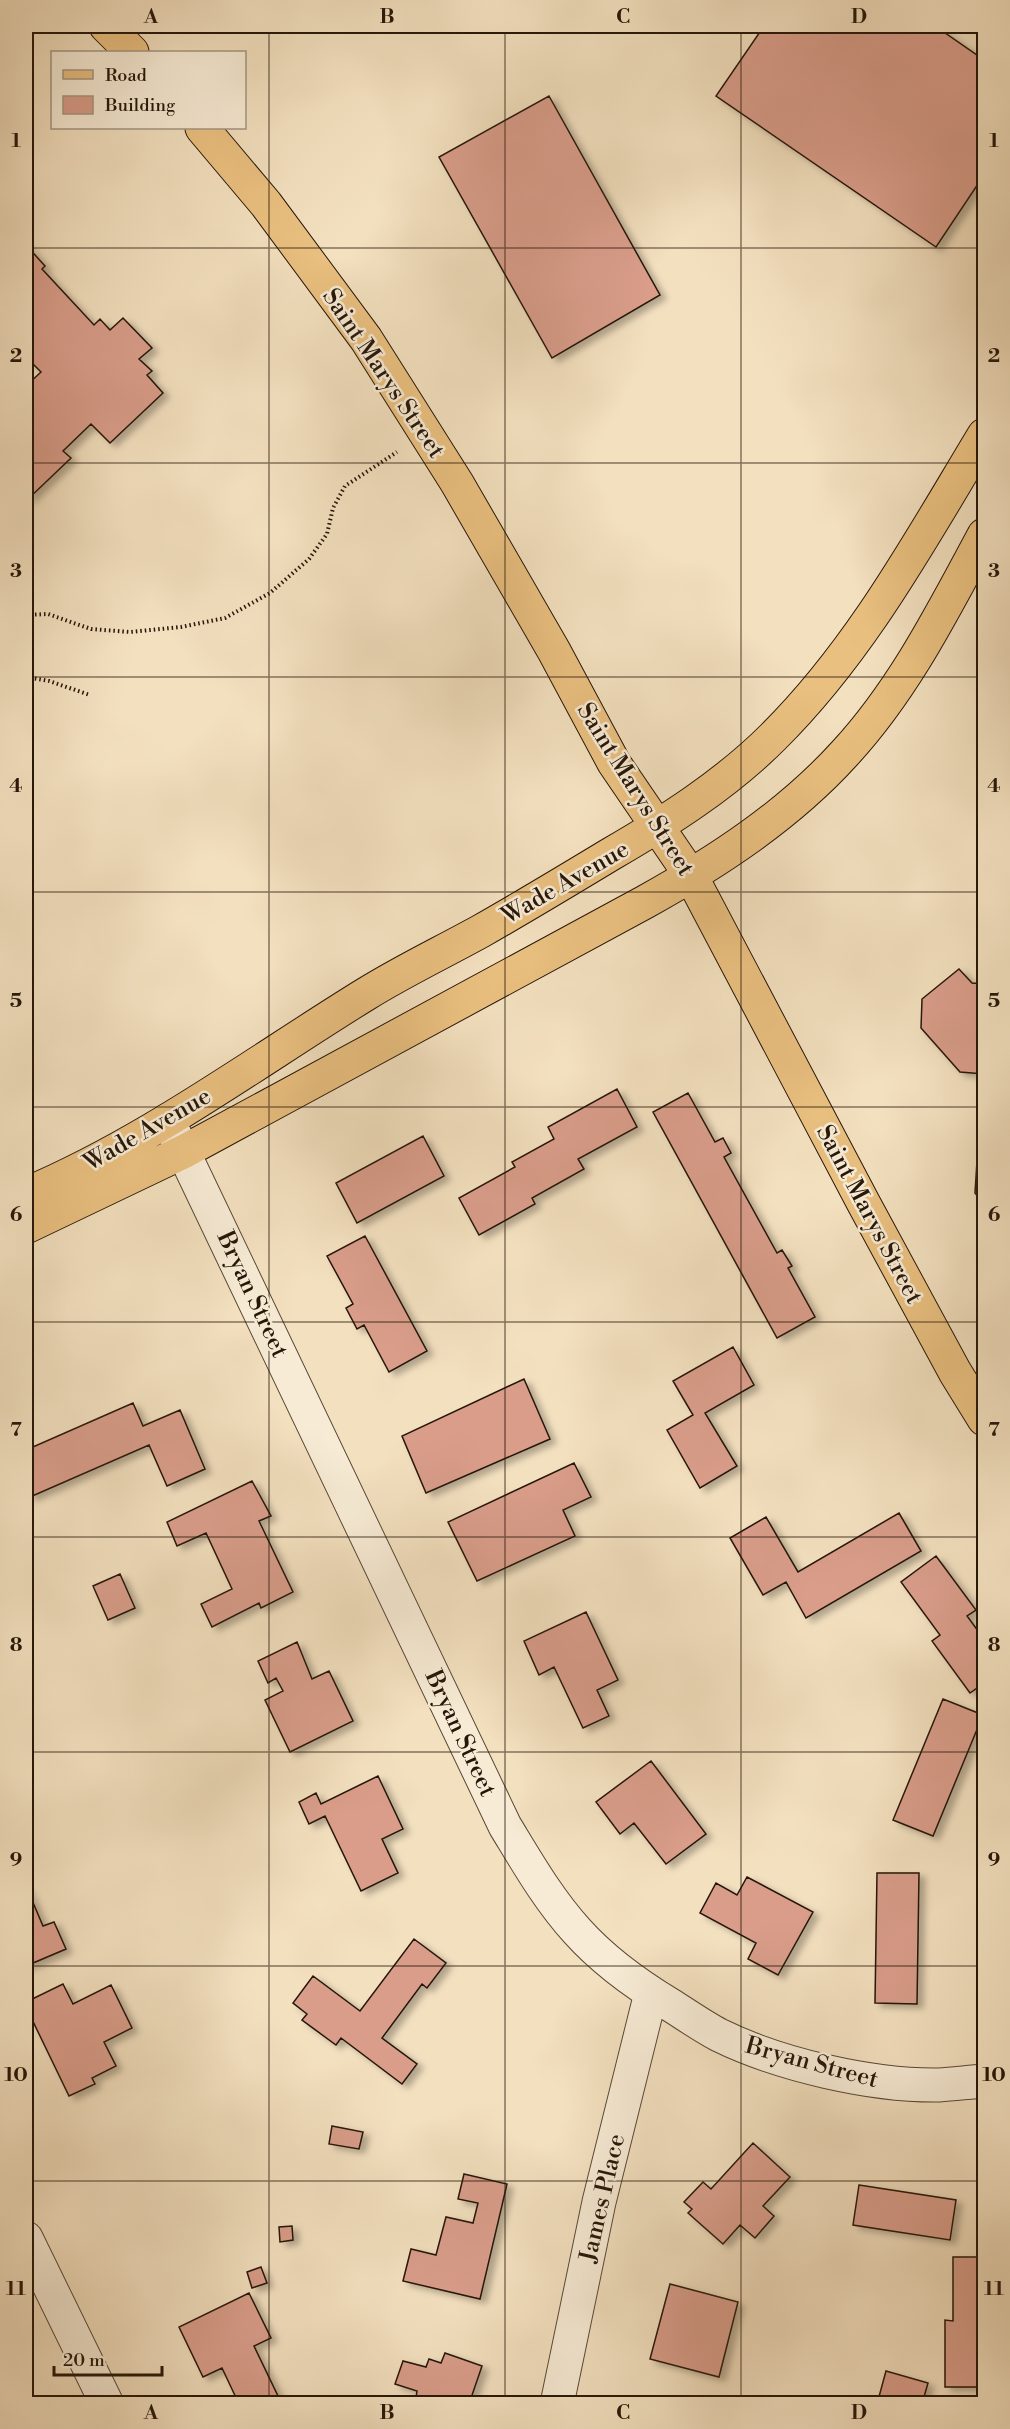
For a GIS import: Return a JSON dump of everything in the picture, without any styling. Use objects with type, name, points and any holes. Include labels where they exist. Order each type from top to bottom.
[{"type":"main road","points":[[106,26],[131,51]]},
{"type":"main road","name":"Saint Marys Street","points":[[203,129],[266,204],[366,339],[457,483],[554,651],[614,763],[691,876],[864,1204],[955,1372],[984,1419]]},
{"type":"main road","name":"Wade Avenue","points":[[26,1194],[97,1161],[168,1120],[370,992],[484,929],[658,827],[725,778],[771,740],[817,691],[892,586],[984,435]]},
{"type":"main road","name":"Wade Avenue","points":[[26,1227],[185,1151],[691,876],[743,841],[803,795],[845,753],[887,701],[925,645],[984,535]]},
{"type":"street","name":"Bryan Street","points":[[168,1120],[185,1151],[505,1826],[539,1882],[577,1931],[614,1966],[651,1993],[718,2035],[772,2056],[829,2071],[889,2082],[939,2085],[984,2080]]},
{"type":"street","name":"James Place","points":[[557,2403],[599,2202],[651,1993]]},
{"type":"street","points":[[26,2238],[107,2403]]},
{"type":"path","points":[[26,615],[48,614],[91,629],[130,632],[181,627],[225,618],[270,593],[309,559],[327,534],[333,508],[345,486],[400,450]]},
{"type":"path","points":[[26,677],[49,681],[90,695]]},
{"type":"building","points":[[764,26],[935,26],[984,60],[984,175],[936,247],[716,96]]},
{"type":"building","points":[[549,96],[660,295],[552,358],[439,157]]},
{"type":"building","points":[[26,245],[45,266],[42,269],[94,325],[100,319],[110,330],[123,318],[152,348],[139,359],[152,371],[147,375],[163,393],[110,443],[91,424],[63,451],[71,458],[27,500],[26,386],[41,372],[26,357]]},
{"type":"building","points":[[959,969],[972,983],[984,984],[984,1074],[960,1072],[921,1028],[922,999]]},
{"type":"building","points":[[617,1089],[637,1127],[578,1159],[584,1169],[532,1198],[535,1204],[479,1235],[459,1198],[515,1167],[512,1162],[554,1139],[548,1127]]},
{"type":"building","points":[[688,1093],[715,1142],[723,1138],[731,1153],[724,1157],[777,1253],[782,1250],[792,1266],[788,1268],[815,1317],[777,1338],[653,1112]]},
{"type":"building","points":[[423,1136],[444,1176],[357,1223],[336,1183]]},
{"type":"building","points":[[984,1154],[984,1204],[975,1193],[977,1161]]},
{"type":"building","points":[[365,1236],[427,1351],[389,1372],[364,1325],[357,1329],[346,1308],[353,1304],[327,1256]]},
{"type":"building","points":[[733,1347],[754,1385],[705,1413],[737,1466],[700,1488],[667,1430],[693,1415],[673,1381]]},
{"type":"building","points":[[524,1379],[550,1439],[426,1493],[402,1436]]},
{"type":"building","points":[[133,1403],[143,1426],[180,1410],[205,1469],[167,1486],[149,1445],[30,1497],[26,1488],[26,1450]]},
{"type":"building","points":[[574,1463],[591,1497],[563,1510],[575,1536],[477,1581],[448,1522]]},
{"type":"building","points":[[252,1481],[271,1516],[259,1521],[293,1592],[261,1608],[259,1603],[212,1627],[201,1604],[232,1589],[206,1533],[177,1546],[167,1522]]},
{"type":"building","points":[[899,1513],[921,1551],[806,1618],[786,1582],[763,1595],[730,1538],[766,1517],[798,1572]]},
{"type":"building","points":[[936,1556],[976,1610],[967,1616],[984,1639],[984,1683],[970,1693],[932,1641],[940,1635],[901,1582]]},
{"type":"building","points":[[120,1574],[135,1608],[108,1620],[93,1586]]},
{"type":"building","points":[[586,1612],[618,1680],[597,1690],[609,1716],[583,1728],[554,1667],[539,1675],[524,1641]]},
{"type":"building","points":[[297,1642],[312,1679],[329,1671],[353,1721],[290,1752],[265,1700],[283,1691],[276,1678],[268,1683],[258,1661]]},
{"type":"building","points":[[943,1699],[983,1715],[933,1836],[893,1820]]},
{"type":"building","points":[[651,1761],[706,1834],[666,1864],[634,1823],[620,1834],[596,1802]]},
{"type":"building","points":[[378,1776],[403,1829],[382,1839],[398,1873],[361,1891],[325,1816],[309,1824],[299,1802],[316,1793],[321,1804]]},
{"type":"building","points":[[877,1873],[919,1873],[917,2004],[875,2003]]},
{"type":"building","points":[[747,1877],[813,1912],[778,1975],[748,1959],[756,1943],[700,1913],[716,1883],[737,1895]]},
{"type":"building","points":[[26,1886],[43,1926],[54,1922],[66,1949],[26,1966]]},
{"type":"building","points":[[414,1939],[446,1963],[427,1988],[422,1984],[382,2038],[417,2064],[402,2084],[341,2038],[336,2045],[302,2020],[307,2014],[293,2003],[313,1976],[360,2011]]},
{"type":"building","points":[[63,1984],[73,2004],[111,1985],[132,2028],[104,2042],[116,2066],[92,2078],[95,2084],[69,2096],[26,2007],[26,2002]]},
{"type":"building","points":[[332,2126],[363,2132],[359,2149],[329,2144]]},
{"type":"building","points":[[753,2143],[790,2177],[763,2206],[774,2216],[755,2238],[740,2225],[723,2244],[688,2213],[692,2209],[684,2202],[703,2182],[711,2189]]},
{"type":"building","points":[[464,2174],[507,2184],[480,2299],[403,2281],[411,2249],[436,2255],[446,2217],[473,2223],[478,2203],[458,2199]]},
{"type":"building","points":[[859,2185],[956,2200],[950,2240],[853,2225]]},
{"type":"building","points":[[292,2226],[293,2240],[280,2242],[279,2227]]},
{"type":"building","points":[[953,2257],[984,2257],[984,2387],[945,2387],[945,2320],[953,2321]]},
{"type":"building","points":[[261,2267],[267,2283],[252,2288],[247,2272]]},
{"type":"building","points":[[670,2284],[738,2302],[719,2377],[650,2359]]},
{"type":"building","points":[[249,2293],[271,2338],[254,2346],[278,2396],[263,2404],[239,2404],[222,2368],[203,2377],[179,2327]]},
{"type":"building","points":[[445,2353],[482,2366],[469,2404],[415,2404],[417,2391],[395,2384],[403,2361],[426,2367],[429,2359],[441,2363]]},
{"type":"building","points":[[886,2371],[928,2383],[922,2404],[877,2404]]}]
